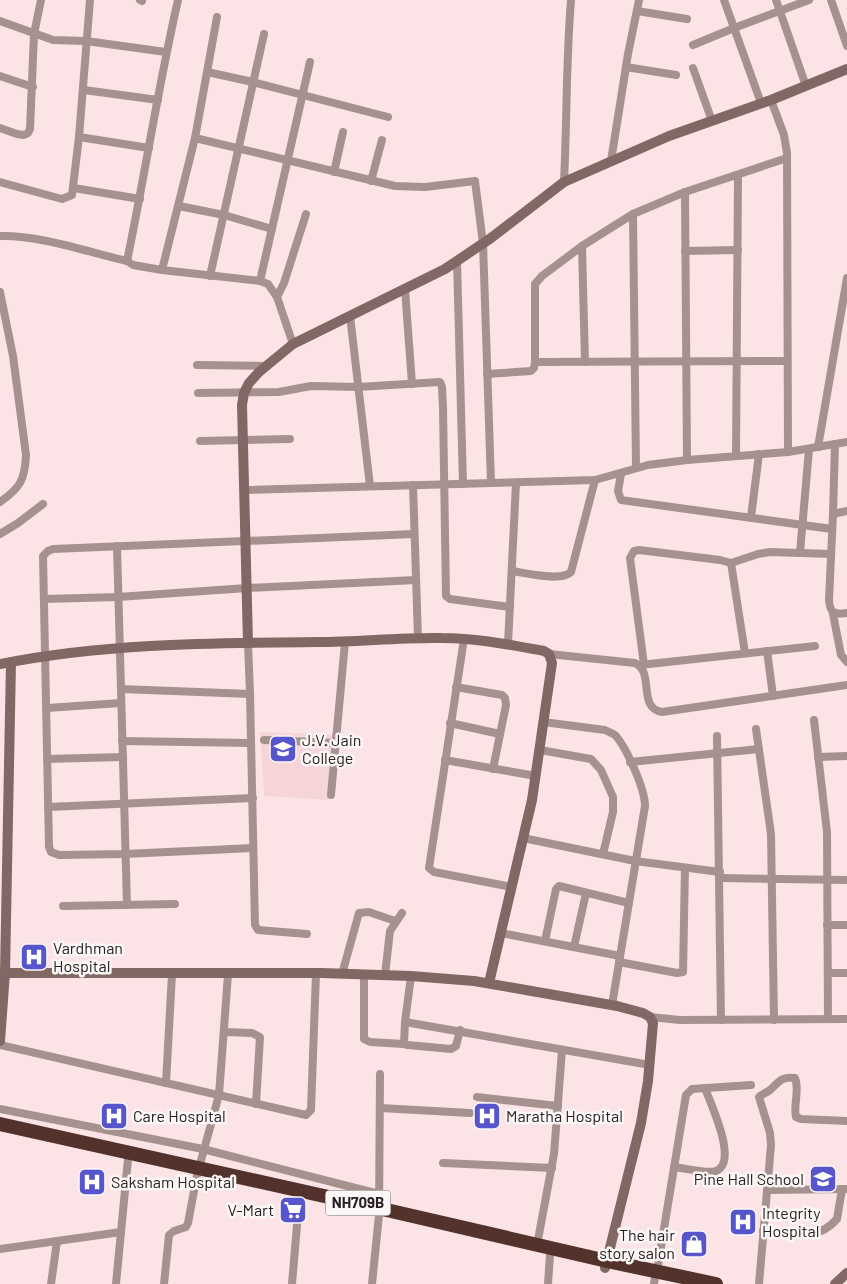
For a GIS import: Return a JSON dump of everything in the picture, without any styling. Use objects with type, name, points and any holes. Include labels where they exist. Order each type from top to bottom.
[{"type":"highway","name":"NH709B","points":[[0,1124],[300,1194],[378,1206],[537,1245],[679,1284]]},
{"type":"highway","name":"NH709B","points":[[0,1132],[128,1160],[198,1171]]},
{"type":"highway","name":"NH709B","points":[[378,1206],[550,1255],[606,1264]]},
{"type":"highway","name":"NH709B","points":[[655,1278],[716,1284]]},
{"type":"street","points":[[0,128],[24,135],[30,129],[34,34],[41,0]]},
{"type":"street","points":[[0,182],[62,199],[70,197],[74,188],[84,90],[90,0]]},
{"type":"street","points":[[127,262],[166,52],[178,0]]},
{"type":"street","points":[[564,182],[567,48],[571,0]]},
{"type":"street","points":[[611,161],[639,0]]},
{"type":"street","points":[[724,0],[734,28],[766,101],[784,135],[787,158],[788,452]]},
{"type":"street","points":[[776,0],[806,86]]},
{"type":"street","points":[[693,45],[809,0]]},
{"type":"street","points":[[831,0],[847,46]]},
{"type":"street","points":[[637,10],[687,19]]},
{"type":"street","points":[[162,270],[195,138],[217,17]]},
{"type":"street","points":[[0,21],[52,40],[86,41],[166,52]]},
{"type":"street","points":[[210,276],[264,34]]},
{"type":"street","points":[[260,281],[310,62]]},
{"type":"street","points":[[626,67],[676,75]]},
{"type":"street","points":[[693,68],[712,121]]},
{"type":"street","points":[[307,934],[261,931],[256,928],[242,405],[244,393],[249,383],[293,344],[445,270],[564,182],[669,136],[847,69]]},
{"type":"street","points":[[207,72],[388,117]]},
{"type":"street","points":[[0,76],[33,87]]},
{"type":"street","points":[[84,90],[158,100]]},
{"type":"street","points":[[334,172],[343,132]]},
{"type":"street","points":[[79,137],[149,148]]},
{"type":"street","points":[[195,138],[371,181],[408,188],[475,180],[483,243],[491,484]]},
{"type":"street","points":[[371,181],[382,140]]},
{"type":"street","points":[[488,374],[531,371],[534,368],[535,284],[542,276],[582,246],[633,214],[685,192],[787,158]]},
{"type":"street","points":[[736,456],[738,175]]},
{"type":"street","points":[[74,188],[140,199]]},
{"type":"street","points":[[685,192],[687,460]]},
{"type":"street","points":[[179,206],[224,215],[272,229]]},
{"type":"street","points":[[276,297],[284,283],[306,214]]},
{"type":"street","points":[[633,214],[636,468]]},
{"type":"street","points":[[0,236],[14,235],[38,239],[162,270],[260,281],[268,284],[276,297],[293,344]]},
{"type":"street","points":[[582,246],[585,362]]},
{"type":"street","points":[[685,251],[738,250]]},
{"type":"street","points":[[457,261],[463,484]]},
{"type":"street","points":[[800,553],[802,524],[813,448],[847,278]]},
{"type":"street","points":[[405,289],[412,384]]},
{"type":"street","points":[[0,292],[3,316],[14,365],[26,462],[22,482],[16,491],[0,502]]},
{"type":"street","points":[[350,316],[370,486]]},
{"type":"street","points":[[535,362],[787,361]]},
{"type":"street","points":[[197,365],[267,366]]},
{"type":"street","points":[[198,393],[287,392],[303,386],[358,387],[437,382],[441,384],[445,484],[445,593],[447,598],[510,606]]},
{"type":"street","points":[[200,441],[290,439]]},
{"type":"street","points":[[245,490],[595,480],[621,474],[636,468],[687,460],[788,452],[847,442]]},
{"type":"street","points":[[835,444],[829,600],[841,656],[847,662]]},
{"type":"street","points":[[751,517],[759,454]]},
{"type":"street","points":[[621,474],[618,492],[620,500],[832,528]]},
{"type":"street","points":[[512,571],[560,577],[571,572],[595,480]]},
{"type":"street","points":[[508,644],[516,483]]},
{"type":"street","points":[[413,485],[418,638]]},
{"type":"street","points":[[0,534],[18,524],[43,504]]},
{"type":"street","points":[[833,514],[847,511]]},
{"type":"street","points":[[253,848],[125,854],[54,854],[49,848],[43,556],[53,549],[414,534]]},
{"type":"street","points":[[117,546],[127,905]]},
{"type":"street","points":[[831,554],[764,553],[731,564],[720,560],[638,550],[631,554],[630,566],[648,701],[655,711],[662,712],[847,685]]},
{"type":"street","points":[[731,564],[745,653]]},
{"type":"street","points":[[44,598],[118,597],[246,588],[416,580]]},
{"type":"street","points":[[833,614],[847,613]]},
{"type":"street","points":[[0,664],[46,655],[120,647],[345,642],[418,638],[464,639],[508,644],[544,651],[549,654],[642,665],[816,646]]},
{"type":"street","points":[[464,639],[429,868],[434,872],[512,887]]},
{"type":"street","points":[[331,796],[345,642]]},
{"type":"street","points":[[767,651],[773,696]]},
{"type":"street","points":[[489,983],[532,800],[552,663],[549,654]]},
{"type":"street","points":[[0,1041],[5,973],[4,810],[11,662]]},
{"type":"street","points":[[456,687],[502,695],[505,698],[506,705],[493,768]]},
{"type":"street","points":[[121,689],[250,694]]},
{"type":"street","points":[[47,708],[121,703]]},
{"type":"street","points":[[814,720],[827,832],[828,1019]]},
{"type":"street","points":[[543,722],[605,730],[612,733],[621,744],[645,798],[612,1005]]},
{"type":"street","points":[[450,723],[500,734]]},
{"type":"street","points":[[756,729],[771,834],[774,1020]]},
{"type":"street","points":[[717,736],[721,1020]]},
{"type":"street","points":[[264,740],[336,743]]},
{"type":"street","points":[[122,741],[252,743]]},
{"type":"street","points":[[630,762],[759,749]]},
{"type":"street","points":[[540,750],[591,759],[601,770],[610,788],[614,805],[603,854]]},
{"type":"street","points":[[818,757],[847,756]]},
{"type":"street","points":[[47,759],[123,757]]},
{"type":"street","points":[[445,760],[536,776]]},
{"type":"street","points":[[48,806],[252,798]]},
{"type":"street","points":[[523,838],[635,861],[720,875],[847,880]]},
{"type":"street","points":[[501,933],[574,947],[677,973],[683,972],[686,868]]},
{"type":"street","points":[[545,942],[557,886],[628,903]]},
{"type":"street","points":[[574,947],[586,893]]},
{"type":"street","points":[[63,906],[175,904]]},
{"type":"street","points":[[342,974],[359,913],[368,912],[395,921]]},
{"type":"street","points":[[385,975],[390,931],[402,912]]},
{"type":"street","points":[[827,925],[847,926]]},
{"type":"street","points":[[5,973],[316,973],[411,976],[489,983],[612,1005],[643,1013],[650,1017],[680,1020],[847,1019]]},
{"type":"street","points":[[0,1045],[303,1115],[311,1110],[316,973]]},
{"type":"street","points":[[828,973],[847,973]]},
{"type":"street","points":[[166,1083],[172,974]]},
{"type":"street","points":[[164,1284],[169,1234],[187,1226],[203,1149],[219,1095],[228,974]]},
{"type":"street","points":[[364,975],[364,1039],[370,1042],[451,1049],[456,1046],[460,1030]]},
{"type":"street","points":[[404,1044],[411,976]]},
{"type":"street","points":[[606,1264],[645,1103],[654,1031],[650,1017]]},
{"type":"street","points":[[405,1022],[460,1030],[650,1065]]},
{"type":"street","points":[[224,1032],[252,1033],[260,1037],[256,1104]]},
{"type":"street","points":[[537,1245],[552,1168],[562,1050]]},
{"type":"street","points":[[372,1284],[378,1206],[380,1074]]},
{"type":"street","points":[[759,1284],[772,1145],[759,1096],[767,1092],[781,1079],[787,1077],[795,1078],[797,1083],[796,1117],[801,1119],[847,1122]]},
{"type":"street","points":[[655,1278],[686,1095],[692,1089],[751,1085]]},
{"type":"street","points":[[674,1167],[711,1172],[718,1170],[723,1165],[725,1144],[705,1088]]},
{"type":"street","points":[[477,1097],[558,1106]]},
{"type":"street","points":[[380,1108],[470,1114]]},
{"type":"street","points":[[0,1109],[203,1149],[378,1206]]},
{"type":"street","points":[[116,1284],[128,1160]]},
{"type":"street","points":[[443,1163],[552,1168]]},
{"type":"street","points":[[764,1232],[806,1236],[821,1232],[837,1219],[844,1189],[767,1190]]},
{"type":"street","points":[[292,1284],[300,1194]]},
{"type":"street","points":[[0,1249],[121,1232]]},
{"type":"street","points":[[51,1284],[57,1241]]},
{"type":"street","points":[[548,1284],[550,1255]]},
{"type":"street","points":[[835,1284],[847,1273]]},
{"type":"shaded area","points":[[260,732],[334,734],[329,800],[264,796]]},
{"type":"place","name":"J.V. Jain College","points":[[283,749]]},
{"type":"place","name":"Vardhman Hospital","points":[[34,957]]},
{"type":"place","name":"Care Hospital","points":[[114,1116]]},
{"type":"place","name":"Maratha Hospital","points":[[487,1116]]},
{"type":"place","name":"Pine Hall School","points":[[823,1179]]},
{"type":"place","name":"Saksham Hospital","points":[[92,1182]]},
{"type":"place","name":"V-Mart","points":[[293,1210]]},
{"type":"place","name":"Integrity Hospital","points":[[743,1222]]},
{"type":"place","name":"The hair story salon","points":[[694,1244]]}]
